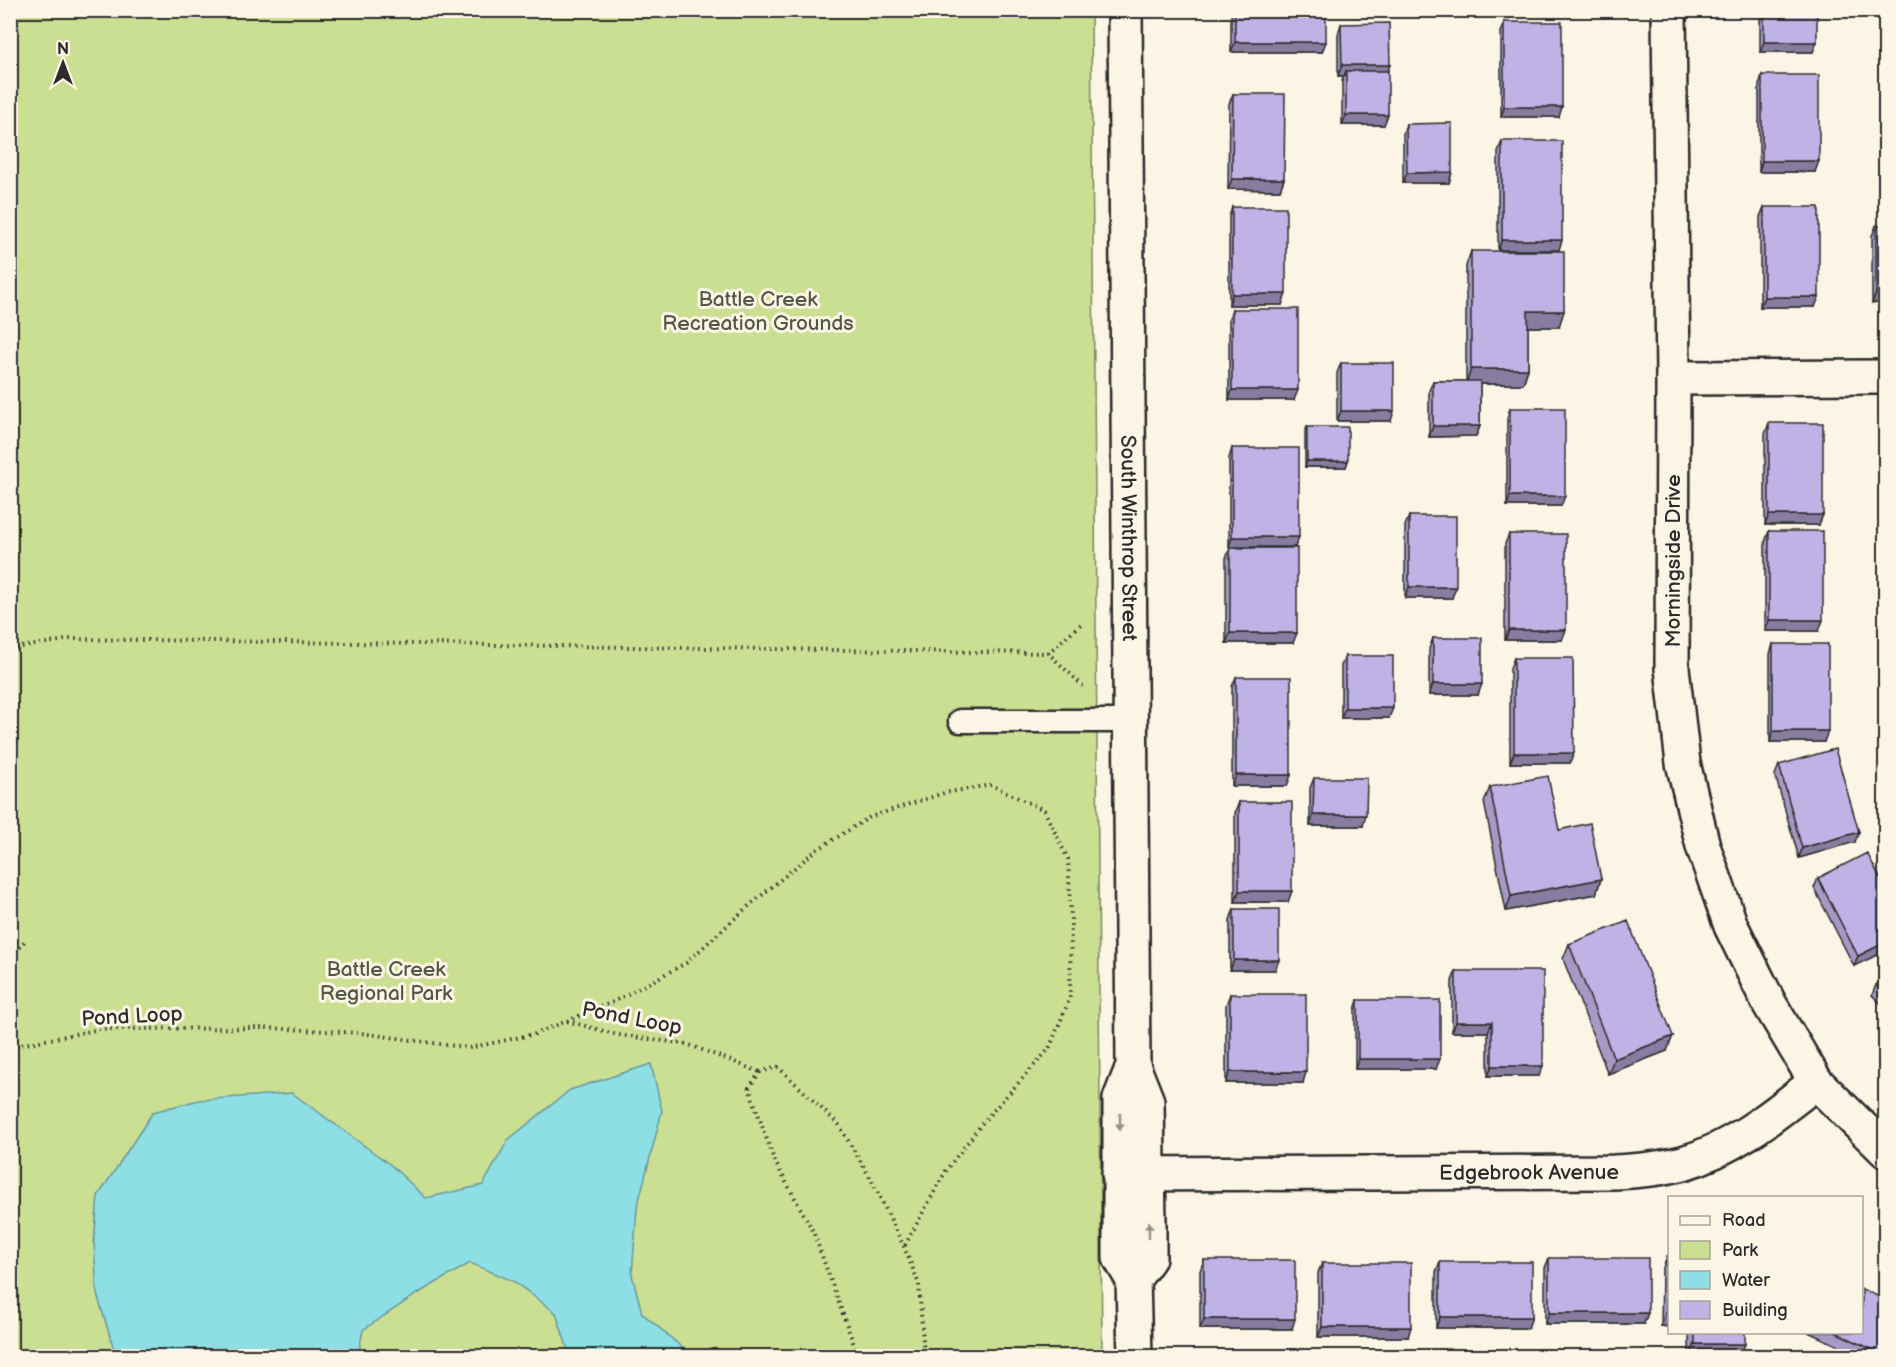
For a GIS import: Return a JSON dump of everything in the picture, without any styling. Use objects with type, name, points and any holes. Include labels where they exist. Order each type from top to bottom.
[{"type":"street","name":"South Winthrop Street","points":[[1125,10],[1133,1066],[1120,1099],[1134,1174],[1120,1258],[1133,1280],[1135,1356]]},
{"type":"street","name":"Morningside Drive","points":[[1669,10],[1673,378],[1672,668],[1683,763],[1703,846],[1731,926],[1769,1003],[1816,1082]]},
{"type":"street","points":[[1673,378],[1886,377]]},
{"type":"street","points":[[1816,1082],[1886,1151]]},
{"type":"street","name":"Edgebrook Avenue","points":[[1134,1174],[1614,1172],[1660,1168],[1708,1154],[1742,1136],[1774,1115],[1816,1082]]},
{"type":"lane","points":[[960,721],[1132,721]]},
{"type":"path","points":[[10,650],[71,639],[1048,653],[1083,622]]},
{"type":"path","points":[[1048,653],[1083,686]]},
{"type":"path","points":[[567,1021],[613,1002],[686,963],[744,910],[815,851],[870,817],[944,793],[991,785],[1044,810],[1068,859],[1071,919],[1070,998],[1049,1049],[984,1121],[947,1169],[904,1247],[919,1284],[924,1356]]},
{"type":"path","points":[[10,963],[25,940]]},
{"type":"path","name":"Pond Loop","points":[[10,1047],[100,1029],[269,1028],[361,1033],[469,1048],[536,1034],[567,1021],[618,1035],[687,1044],[760,1072],[778,1067],[839,1125],[871,1179],[904,1247]]},
{"type":"path","points":[[760,1072],[749,1088],[766,1139],[774,1160],[813,1231],[858,1356]]},
{"type":"green space","points":[[10,11],[1091,11],[1102,1356],[11,1356]]},
{"type":"water","points":[[651,1064],[662,1111],[637,1208],[632,1275],[642,1313],[692,1356],[570,1356],[556,1313],[513,1281],[470,1263],[417,1294],[363,1330],[358,1356],[116,1356],[97,1294],[94,1243],[98,1196],[153,1112],[199,1100],[292,1093],[392,1166],[426,1198],[483,1185],[508,1140],[570,1090]]},
{"type":"building","points":[[1235,10],[1326,10],[1326,42],[1235,42]]},
{"type":"building","points":[[1764,10],[1817,10],[1817,42],[1764,42]]},
{"type":"building","points":[[1504,22],[1562,22],[1562,107],[1504,107]]},
{"type":"building","points":[[1389,23],[1390,65],[1342,65],[1341,24]]},
{"type":"building","points":[[1346,71],[1388,71],[1388,115],[1346,115]]},
{"type":"building","points":[[1762,75],[1819,75],[1819,161],[1762,161]]},
{"type":"building","points":[[1233,94],[1285,94],[1284,179],[1232,179]]},
{"type":"building","points":[[1452,123],[1452,172],[1407,173],[1406,124]]},
{"type":"building","points":[[1502,141],[1562,141],[1562,240],[1502,240]]},
{"type":"building","points":[[1232,207],[1286,207],[1286,294],[1232,294]]},
{"type":"building","points":[[1764,207],[1819,207],[1819,297],[1764,297]]},
{"type":"building","points":[[1876,226],[1886,226],[1886,293],[1876,293]]},
{"type":"building","points":[[1471,251],[1564,251],[1564,311],[1528,311],[1528,369],[1471,369]]},
{"type":"building","points":[[1232,309],[1298,309],[1298,390],[1232,390]]},
{"type":"building","points":[[1341,363],[1394,363],[1394,411],[1341,411]]},
{"type":"building","points":[[1433,381],[1480,381],[1480,426],[1433,426]]},
{"type":"building","points":[[1510,408],[1565,408],[1565,496],[1510,496]]},
{"type":"building","points":[[1769,423],[1823,423],[1823,515],[1769,515]]},
{"type":"building","points":[[1307,427],[1348,427],[1348,461],[1307,461]]},
{"type":"building","points":[[1232,448],[1299,448],[1299,537],[1232,537]]},
{"type":"building","points":[[1409,516],[1456,516],[1456,587],[1409,587]]},
{"type":"building","points":[[1769,531],[1823,531],[1823,620],[1769,620]]},
{"type":"building","points":[[1509,534],[1566,534],[1566,630],[1509,630]]},
{"type":"building","points":[[1230,548],[1297,548],[1297,633],[1230,633]]},
{"type":"building","points":[[1433,638],[1482,638],[1482,684],[1433,684]]},
{"type":"building","points":[[1773,644],[1828,644],[1828,731],[1773,731]]},
{"type":"building","points":[[1345,656],[1393,656],[1393,708],[1345,708]]},
{"type":"building","points":[[1514,658],[1573,658],[1574,753],[1514,753]]},
{"type":"building","points":[[1236,677],[1291,677],[1291,775],[1236,775]]},
{"type":"building","points":[[1835,749],[1859,832],[1802,848],[1779,765]]},
{"type":"building","points":[[1548,776],[1559,830],[1590,823],[1601,879],[1511,896],[1490,787]]},
{"type":"building","points":[[1314,778],[1367,778],[1366,815],[1313,815]]},
{"type":"building","points":[[1239,802],[1292,802],[1292,891],[1239,891]]},
{"type":"building","points":[[1867,853],[1886,889],[1886,942],[1858,956],[1818,878]]},
{"type":"building","points":[[1234,909],[1279,909],[1279,960],[1234,960]]},
{"type":"building","points":[[1628,921],[1673,1036],[1614,1059],[1569,944]]},
{"type":"building","points":[[1456,971],[1543,971],[1543,1066],[1492,1066],[1492,1022],[1456,1022]]},
{"type":"building","points":[[1886,976],[1886,995],[1876,985]]},
{"type":"building","points":[[1230,994],[1306,994],[1306,1072],[1230,1072]]},
{"type":"building","points":[[1358,1000],[1440,1000],[1440,1059],[1358,1059]]},
{"type":"building","points":[[1667,1256],[1668,1256],[1668,1311],[1666,1311]]},
{"type":"building","points":[[1549,1258],[1648,1258],[1648,1313],[1549,1313]]},
{"type":"building","points":[[1204,1260],[1295,1260],[1295,1319],[1204,1319]]},
{"type":"building","points":[[1440,1262],[1532,1262],[1532,1317],[1440,1317]]},
{"type":"building","points":[[1322,1263],[1411,1263],[1411,1327],[1322,1327]]},
{"type":"building","points":[[1863,1289],[1886,1300],[1886,1340],[1880,1353],[1839,1334],[1863,1334]]},
{"type":"building","points":[[1695,1334],[1745,1334],[1745,1344],[1695,1344]]},
{"type":"building","points":[[1431,1353],[1431,1356],[1384,1356],[1384,1354]]},
{"type":"park label","name":"Battle Creek Recreation Grounds","points":[[758,311]]},
{"type":"park label","name":"Battle Creek Regional Park","points":[[386,981]]}]
